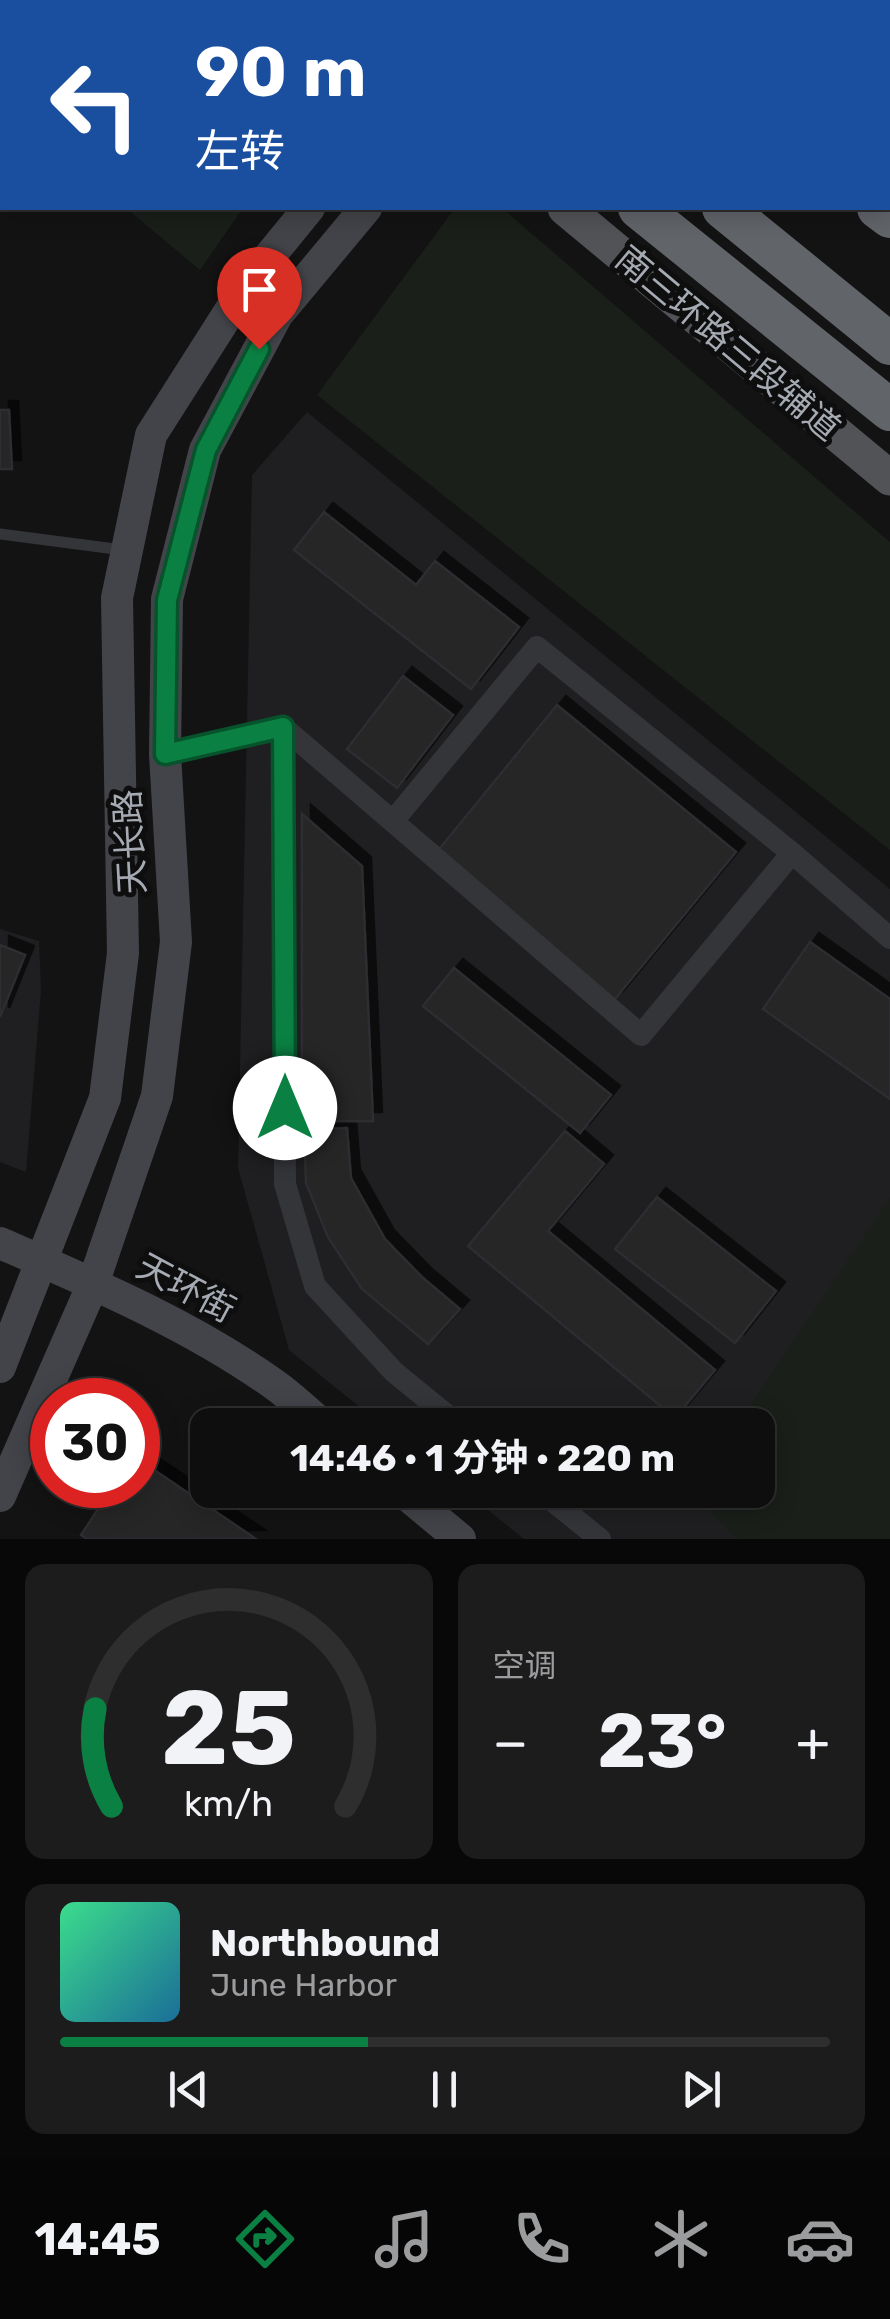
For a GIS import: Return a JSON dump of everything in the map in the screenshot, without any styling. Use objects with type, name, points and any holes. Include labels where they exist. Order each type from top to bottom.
[{"type":"highway","points":[[641,210],[890,410]]},
{"type":"highway","points":[[725,210],[890,344]]},
{"type":"main road","name":"南三环路三段辅道","points":[[567,210],[890,478]]},
{"type":"street","name":"天长路","points":[[0,1367],[105,1098],[123,954],[118,598],[151,435],[246,284],[306,210]]},
{"type":"street","name":"天长路","points":[[0,1496],[94,1284],[157,1096],[176,942],[165,754],[167,600],[206,450],[277,315],[364,210]]},
{"type":"street","points":[[393,821],[538,647],[792,853],[890,938]]},
{"type":"street","points":[[165,754],[283,727]]},
{"type":"street","points":[[283,727],[641,1035],[792,853]]},
{"type":"street","points":[[283,727],[285,1184],[315,1286],[394,1372],[438,1408]]},
{"type":"street","name":"天环街","points":[[0,1242],[94,1284],[206,1342],[302,1408]]},
{"type":"street","points":[[423,1508],[460,1539]]},
{"type":"street","points":[[561,1508],[600,1539]]},
{"type":"lane","points":[[0,534],[127,551]]},
{"type":"shaded area","points":[[128,210],[242,210],[200,270]]},
{"type":"shaded area","points":[[454,210],[504,210],[890,542],[890,850],[317,395]]},
{"type":"shaded area","points":[[307,412],[890,889],[890,1539],[524,1539],[485,1508],[775,1508],[775,1408],[361,1408],[289,1350],[238,1168],[252,475]]},
{"type":"shaded area","points":[[0,929],[39,941],[41,990],[26,1172],[0,1162]]},
{"type":"shaded area","points":[[890,1198],[890,1539],[739,1539],[705,1508],[775,1508],[775,1408],[748,1408]]},
{"type":"building","points":[[0,410],[9,410],[12,469],[0,469]]},
{"type":"building","points":[[324,512],[416,585],[435,561],[519,627],[471,689],[294,550]]},
{"type":"building","points":[[403,676],[453,715],[397,788],[347,749]]},
{"type":"building","points":[[557,705],[736,852],[614,1000],[436,853]]},
{"type":"building","points":[[302,814],[362,866],[373,1121],[302,1121]]},
{"type":"building","points":[[810,942],[890,999],[890,1099],[763,1009]]},
{"type":"building","points":[[0,945],[25,955],[0,1017]]},
{"type":"building","points":[[454,968],[611,1095],[580,1133],[423,1006]]},
{"type":"building","points":[[347,1128],[351,1178],[385,1239],[460,1309],[428,1344],[362,1289],[328,1237],[306,1183],[304,1130]]},
{"type":"building","points":[[565,1131],[604,1164],[548,1231],[715,1370],[683,1408],[663,1408],[468,1246]]},
{"type":"building","points":[[657,1197],[776,1291],[735,1343],[615,1249]]},
{"type":"building","points":[[160,1474],[190,1494],[190,1508],[210,1508],[256,1539],[87,1539],[81,1535],[99,1508],[160,1508]]},
{"type":"route","points":[[259,349],[206,450],[167,600],[165,754],[283,727],[285,1108]]}]
